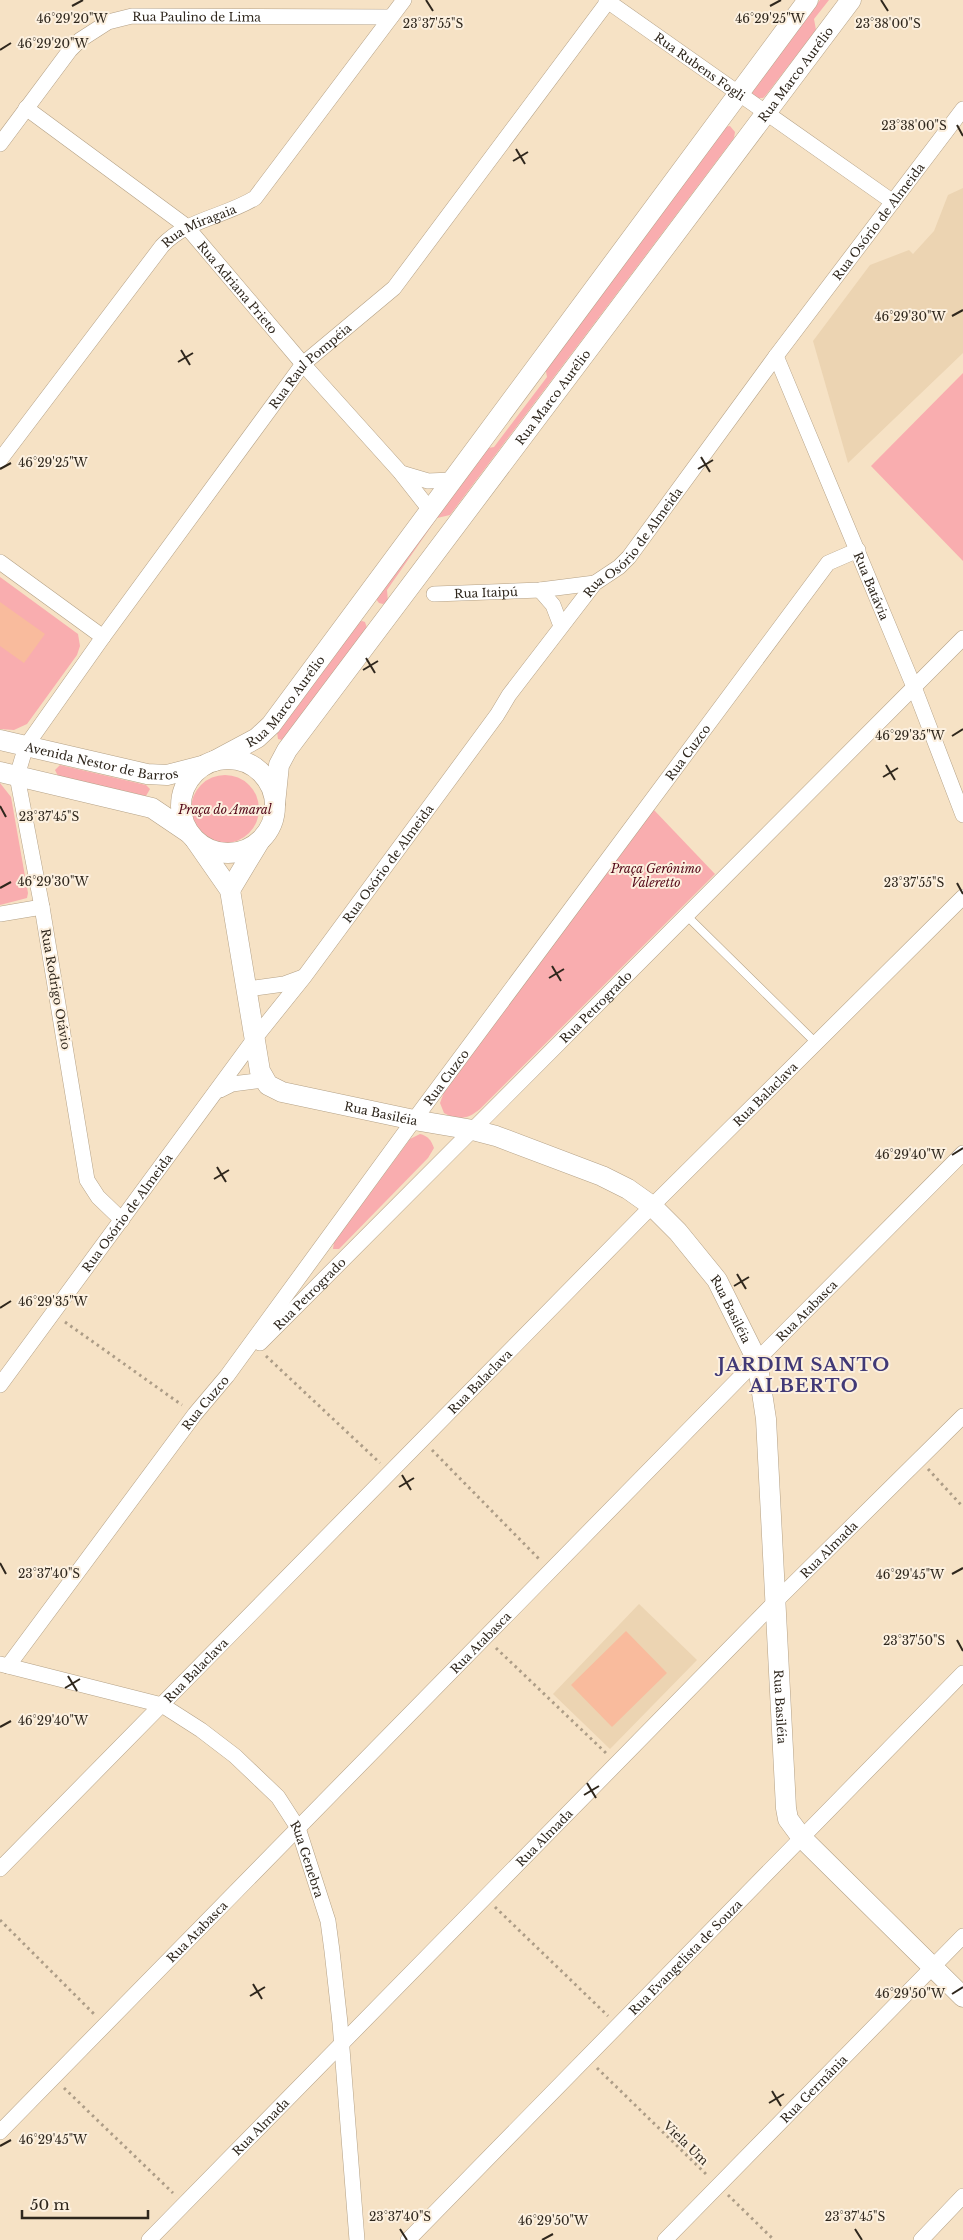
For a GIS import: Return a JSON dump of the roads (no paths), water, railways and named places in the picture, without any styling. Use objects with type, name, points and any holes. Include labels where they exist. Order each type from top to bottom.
[{"type":"street","name":"Rua Miragaia","points":[[0,460],[169,238],[186,226],[242,206],[255,198],[404,0]]},
{"type":"street","name":"Rua Rubens Fogli","points":[[608,0],[893,202]]},
{"type":"street","name":"Rua Raul Pompéia","points":[[26,746],[103,637],[303,364],[394,288],[608,0]]},
{"type":"street","name":"Rua Marco Aurélio","points":[[208,763],[257,738],[271,725],[808,0]]},
{"type":"street","name":"Rua Marco Aurélio","points":[[275,804],[279,765],[287,750],[851,0]]},
{"type":"street","name":"Rua Paulino de Lima","points":[[0,144],[60,61],[80,40],[108,22],[120,18],[148,15],[391,17]]},
{"type":"street","name":"Rua Adriana Prieto","points":[[26,108],[186,226],[430,510]]},
{"type":"street","name":"Rua Osório de Almeida","points":[[0,1386],[219,1090],[255,1038],[304,977],[561,626],[594,583],[619,567],[629,557],[776,356],[963,109]]},
{"type":"street","name":"Rua Batávia","points":[[776,356],[914,687],[963,815]]},
{"type":"street","points":[[400,473],[428,481],[452,480]]},
{"type":"street","name":"Rua Cuzco","points":[[4,1665],[195,1414],[227,1376],[414,1120],[828,563],[858,550]]},
{"type":"street","points":[[0,562],[103,637]]},
{"type":"street","name":"Rua Itaipú","points":[[434,594],[540,590],[594,583]]},
{"type":"street","points":[[540,590],[553,605],[561,626]]},
{"type":"street","points":[[364,599],[387,615]]},
{"type":"street","name":"Rua Petrogrado","points":[[227,1376],[963,638]]},
{"type":"street","name":"Avenida Nestor de Barros","points":[[0,740],[147,774],[167,775],[208,763]]},
{"type":"street","name":"Rua Rodrigo Otávio","points":[[26,746],[9,774],[42,907],[87,1180],[91,1189],[122,1220]]},
{"type":"street","points":[[219,1090],[232,1084],[264,1080],[230,890],[193,837],[182,815],[181,796],[188,780],[208,763],[235,759],[255,768],[270,785],[275,804],[270,827],[230,890]]},
{"type":"street","points":[[9,774],[152,808],[214,851],[234,852],[253,846],[260,840]]},
{"type":"street","name":"Rua Balaclava","points":[[0,1869],[421,1439],[815,1042],[963,897]]},
{"type":"street","points":[[0,914],[42,907]]},
{"type":"street","points":[[248,989],[284,984],[304,977]]},
{"type":"street","name":"Rua Basiléia","points":[[264,1080],[268,1085],[282,1092],[414,1120],[474,1130],[602,1176],[628,1189],[652,1206],[678,1232],[717,1280],[757,1360],[766,1419],[788,1819],[802,1838],[963,1997]]},
{"type":"street","name":"Rua Atabasca","points":[[0,2132],[757,1360],[963,1153]]},
{"type":"street","name":"Rua Almada","points":[[149,2240],[775,1602],[963,1416]]},
{"type":"street","name":"Rua Genebra","points":[[4,1665],[162,1705],[201,1730],[235,1756],[278,1797],[298,1828],[328,1921],[341,2044],[357,2240]]},
{"type":"street","name":"Rua Evangelista de Souza","points":[[408,2240],[963,1673]]},
{"type":"street","name":"Rua Germânia","points":[[665,2240],[963,1936]]},
{"type":"street","points":[[920,2240],[963,2196]]},
{"type":"lane","points":[[687,916],[815,1042]]},
{"type":"district","name":"JARDIM SANTO ALBERTO","points":[[804,1375]]},
{"type":"park label","name":"Praça do Amaral","points":[[225,809]]},
{"type":"park label","name":"Praça Gerônimo Valeretto","points":[[656,875]]}]
